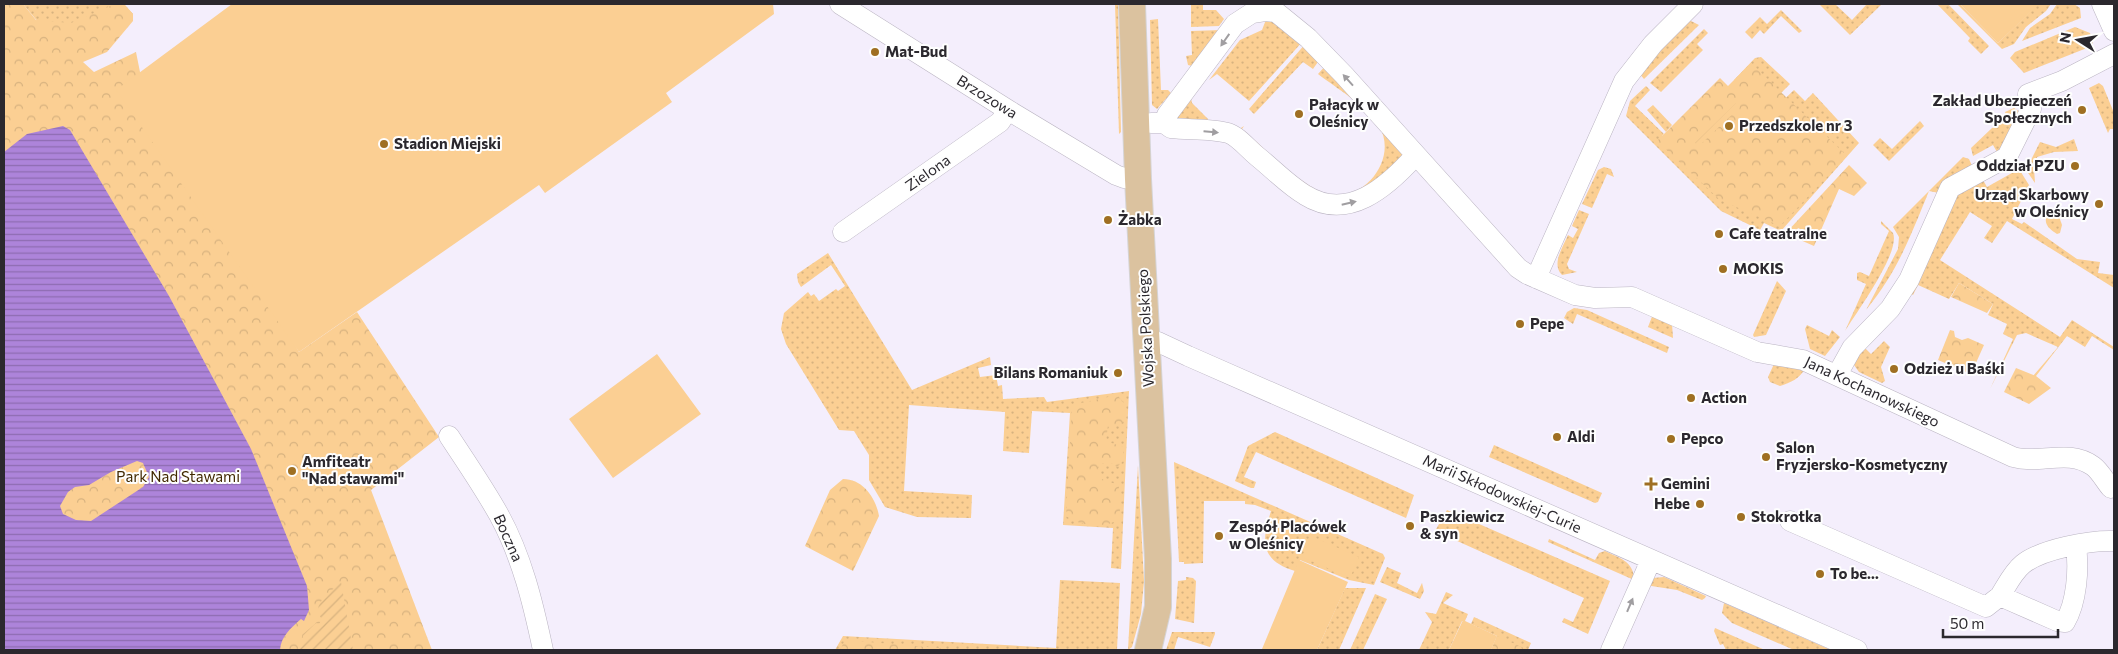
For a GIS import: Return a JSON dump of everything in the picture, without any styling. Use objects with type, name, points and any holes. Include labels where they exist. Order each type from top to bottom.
[{"type":"main road","name":"Wojska Polskiego","points":[[1132,4],[1138,179],[1159,589],[1155,622],[1148,650]]},
{"type":"street","name":"Brzozowa","points":[[840,4],[1008,110],[1116,175],[1124,178],[1138,179]]},
{"type":"street","points":[[1536,278],[1624,81],[1653,44],[1693,4]]},
{"type":"street","points":[[2102,4],[2114,31]]},
{"type":"street","name":"Jana Kochanowskiego","points":[[1164,123],[1167,115],[1236,24],[1245,16],[1265,11],[1276,12],[1327,57],[1518,268],[1566,292],[1585,297],[1632,297],[1757,352],[1804,360],[2013,457],[2030,461],[2059,457],[2074,458],[2110,478]]},
{"type":"street","points":[[1838,375],[1852,348],[1890,309],[1909,280],[1950,188],[2007,157],[2012,150],[2031,109],[2028,94],[2062,81],[2114,54]]},
{"type":"street","name":"Zielona","points":[[843,232],[1000,122],[1008,110]]},
{"type":"street","points":[[1136,123],[1164,123],[1171,128],[1229,133],[1304,194],[1319,202],[1340,205],[1352,204],[1374,193],[1397,176],[1415,156]]},
{"type":"street","name":"Jana Kochanowskiego","points":[[1397,176],[1426,181],[1445,189]]},
{"type":"street","name":"Marii Skłodowskiej-Curie","points":[[1147,342],[1158,342],[1857,650]]},
{"type":"street","name":"Boczna","points":[[449,436],[499,514],[516,550],[527,582],[543,650]]},
{"type":"street","points":[[1790,521],[1986,607],[2000,596],[2024,564],[2034,558],[2076,546],[2100,541],[2114,541]]},
{"type":"street","points":[[2000,596],[2056,621],[2065,622],[2070,613],[2078,562],[2076,546]]},
{"type":"street","points":[[1611,650],[1651,560]]},
{"type":"green space","name":"Park Nad Stawami","points":[[4,4],[23,4],[36,20],[71,23],[115,4],[124,4],[133,14],[133,21],[107,52],[83,62],[94,72],[136,52],[140,72],[299,352],[357,312],[439,437],[371,490],[432,650],[4,650]]},
{"type":"green space","points":[[23,4],[124,4],[133,14],[78,59],[64,53]]},
{"type":"green space","name":"Stadion Miejski","points":[[232,4],[773,4],[774,14],[666,93],[672,102],[545,193],[539,185],[299,352],[116,90]]},
{"type":"green space","points":[[1115,4],[1118,4],[1121,132],[1119,134]]},
{"type":"green space","points":[[1191,4],[1203,4],[1203,10],[1216,10],[1224,19],[1219,26],[1191,27]]},
{"type":"green space","points":[[1819,4],[1835,4],[1852,20],[1867,4],[1882,4],[1850,35]]},
{"type":"green space","points":[[1937,4],[1948,4],[1989,46],[1981,54],[1968,41],[1970,38]]},
{"type":"green space","points":[[1957,4],[1960,4],[1998,43],[2038,4],[2051,4],[2046,11],[2026,27],[2014,44],[2002,49]]},
{"type":"green space","points":[[1960,4],[2039,4],[1998,43]]},
{"type":"green space","points":[[2057,4],[2074,4],[2080,8],[2081,18],[2022,41],[2030,28],[2050,14]]},
{"type":"green space","points":[[1781,10],[1802,31],[1799,33],[1781,16],[1764,34],[1760,30],[1752,39],[1745,32],[1760,17],[1767,24]]},
{"type":"green space","points":[[1267,17],[1304,40],[1249,101],[1217,74],[1209,80],[1240,40],[1262,30]]},
{"type":"green space","points":[[1158,19],[1161,90],[1168,90],[1171,93],[1157,109],[1152,105],[1150,20]]},
{"type":"green space","points":[[1689,20],[1699,25],[1644,79],[1638,72]]},
{"type":"green space","points":[[2075,27],[2090,33],[2093,41],[2092,46],[2024,73],[2010,58],[2015,52]]},
{"type":"green space","points":[[1704,29],[1708,33],[1697,44],[1703,50],[1661,92],[1650,83]]},
{"type":"green space","points":[[1222,30],[1192,66],[1188,65],[1186,56],[1192,55],[1191,31]]},
{"type":"green space","points":[[1306,43],[1320,59],[1313,69],[1303,62],[1254,114],[1249,109]]},
{"type":"green space","points":[[1761,57],[1790,84],[1768,106],[1734,80],[1755,58]]},
{"type":"green space","name":"Przedszkole nr 3","points":[[1751,63],[1847,156],[1780,226],[1720,200],[1657,141],[1720,78],[1728,86]]},
{"type":"green space","points":[[1326,65],[1408,150],[1404,160],[1397,168],[1366,189],[1353,195],[1341,197],[1320,194],[1310,188],[1238,130],[1244,126],[1242,129],[1271,155],[1306,184],[1317,190],[1327,194],[1340,195],[1353,192],[1365,186],[1381,165],[1384,139],[1379,126],[1367,112],[1318,74]]},
{"type":"green space","points":[[2099,83],[2103,86],[2114,113],[2114,129],[2110,129],[2108,133],[2089,88]]},
{"type":"green space","name":"Przedszkole nr 3","points":[[1646,86],[1650,90],[1635,106],[1664,134],[1662,136],[1774,109],[1794,90],[1805,101],[1813,93],[1859,143],[1781,231],[1764,223],[1760,230],[1721,211],[1626,116],[1630,101]]},
{"type":"green space","points":[[1191,98],[1192,103],[1208,119],[1207,127],[1172,118]]},
{"type":"green space","points":[[1736,103],[1740,107],[1699,146],[1695,143]]},
{"type":"green space","points":[[1653,105],[1672,125],[1666,132],[1647,110]]},
{"type":"green space","points":[[2014,108],[2020,112],[2004,151],[1997,152],[1993,145],[1973,156],[1971,148],[1992,128],[2008,121],[2005,112]]},
{"type":"green space","points":[[1920,121],[1924,126],[1889,161],[1873,145],[1880,138],[1892,149]]},
{"type":"green space","points":[[2074,139],[2078,151],[2054,152],[2037,157],[2038,168],[2034,168],[2035,183],[2026,170],[2040,142],[2056,147]]},
{"type":"green space","points":[[1963,157],[1969,159],[1973,168],[1939,193],[1929,191]]},
{"type":"green space","points":[[1849,165],[1867,183],[1854,196],[1839,189],[1814,246],[1798,239],[1802,230],[1798,228],[1793,237],[1785,234]]},
{"type":"green space","points":[[1604,167],[1611,169],[1614,177],[1607,174],[1592,208],[1582,204],[1598,170]]},
{"type":"green space","points":[[2019,169],[2029,185],[2012,219],[2022,224],[2024,222],[2077,259],[2100,262],[2098,273],[2114,275],[2114,288],[2007,221],[1992,243],[1984,238],[1992,226],[1970,212],[1940,260],[2060,337],[2072,320],[2114,347],[2114,350],[2092,336],[2085,347],[2067,336],[2036,376],[2033,376],[2058,347],[2026,333],[2017,335],[1990,389],[2013,339],[2003,334],[2007,324],[1988,315],[1993,304],[1959,283],[1949,299],[1918,285],[1913,295],[1908,292],[1951,196],[1983,180],[1987,187]]},
{"type":"green space","points":[[1929,191],[1895,267],[1866,310],[1898,249],[1899,237],[1893,227]]},
{"type":"green space","points":[[2056,208],[2062,225],[2060,233],[2057,234],[2046,224],[2046,217],[2050,210]]},
{"type":"green space","points":[[1579,210],[1589,214],[1567,264],[1569,269],[1577,272],[1562,275],[1558,266],[1559,255],[1568,235],[1573,238],[1578,229],[1572,226]]},
{"type":"green space","points":[[1881,221],[1893,233],[1894,242],[1884,268],[1845,331],[1866,284],[1857,280],[1857,273],[1860,272],[1869,276],[1889,231],[1881,224]]},
{"type":"green space","points":[[828,253],[912,390],[990,357],[991,365],[978,368],[980,377],[996,375],[998,386],[1002,385],[1003,399],[1044,397],[1047,402],[1129,391],[1121,569],[1111,568],[1113,528],[1063,525],[1070,413],[1032,411],[1029,453],[1003,451],[1005,412],[909,405],[904,491],[972,495],[971,518],[917,517],[885,507],[869,480],[869,455],[854,431],[839,430],[786,344],[781,329],[784,313],[808,292],[811,296],[814,294],[819,301],[836,289],[838,291],[845,286],[831,265],[801,287],[798,282],[797,274]]},
{"type":"green space","points":[[1777,281],[1786,291],[1766,335],[1754,337],[1753,335]]},
{"type":"green space","points":[[1959,283],[1993,304],[1987,313],[1951,297]]},
{"type":"green space","points":[[1574,308],[1587,310],[1669,347],[1667,353],[1577,314],[1573,324],[1564,318],[1567,312]]},
{"type":"green space","points":[[1653,314],[1672,324],[1673,338],[1648,327]]},
{"type":"green space","points":[[1807,325],[1829,336],[1832,330],[1840,337],[1825,356],[1810,349],[1805,329]]},
{"type":"green space","points":[[1950,330],[1954,331],[1955,337],[1962,340],[1968,338],[1984,345],[1971,374],[1938,360]]},
{"type":"green space","points":[[1884,341],[1890,347],[1881,367],[1885,381],[1882,383],[1859,372],[1854,365],[1862,345],[1871,354]]},
{"type":"green space","points":[[657,354],[701,414],[613,478],[569,419]]},
{"type":"green space","points":[[1774,364],[1805,368],[1795,380],[1780,386],[1770,382],[1768,377]]},
{"type":"green space","points":[[2016,368],[2036,376],[2051,388],[2029,404],[2004,392]]},
{"type":"green space","points":[[1117,395],[1125,404],[1123,424],[1108,425],[1106,441],[1123,447],[1124,460],[1117,467],[1108,461],[1098,466],[1102,479],[1118,485],[1121,499],[1119,519],[1107,524],[1085,524],[1066,516],[1072,405]]},
{"type":"green space","points":[[1275,432],[1414,495],[1406,518],[1256,452],[1244,477],[1256,482],[1254,488],[1235,481],[1248,446]]},
{"type":"green space","points":[[1494,445],[1602,493],[1598,502],[1595,503],[1489,457]]},
{"type":"green space","points":[[1174,462],[1383,554],[1385,558],[1374,585],[1349,580],[1300,560],[1295,571],[1275,561],[1269,555],[1265,540],[1271,511],[1255,505],[1245,504],[1245,501],[1204,501],[1203,563],[1184,564],[1184,562],[1179,562]]},
{"type":"green space","points":[[1138,465],[1144,581],[1141,614],[1132,647],[1128,650]]},
{"type":"green space","points":[[843,479],[857,482],[872,496],[879,516],[853,571],[805,546],[830,490]]},
{"type":"green space","points":[[1447,510],[1610,581],[1588,634],[1562,622],[1564,618],[1573,622],[1584,598],[1435,531]]},
{"type":"green space","points":[[1311,536],[1359,557],[1350,578],[1302,557]]},
{"type":"green space","points":[[1549,539],[1595,560],[1599,553],[1605,551],[1629,564],[1634,580],[1548,542]]},
{"type":"green space","points":[[1299,560],[1348,582],[1317,650],[1262,649]]},
{"type":"green space","points":[[1387,567],[1401,573],[1397,583],[1417,593],[1422,583],[1424,591],[1420,599],[1380,582]]},
{"type":"green space","points":[[1186,577],[1193,578],[1196,581],[1194,623],[1175,619],[1178,581],[1186,580]]},
{"type":"green space","points":[[1664,577],[1706,596],[1702,600],[1677,590],[1645,585],[1653,578]]},
{"type":"green space","points":[[1060,580],[1120,583],[1117,650],[835,650],[843,636],[1056,648]]},
{"type":"green space","points":[[341,582],[353,650],[299,650],[302,635],[316,623],[319,624],[322,619],[318,609],[323,599]]},
{"type":"green space","points":[[1345,588],[1366,588],[1339,650],[1317,650]]},
{"type":"green space","points":[[1446,592],[1453,595],[1443,603],[1468,614],[1465,621],[1462,621],[1449,650],[1419,650],[1432,622],[1425,612],[1436,614]]},
{"type":"green space","points":[[1375,594],[1387,599],[1363,650],[1350,650]]},
{"type":"green space","points":[[1724,603],[1831,650],[1794,650],[1732,623],[1722,613]]},
{"type":"green space","points":[[1474,617],[1531,643],[1528,650],[1491,650],[1497,636],[1471,624]]},
{"type":"green space","points":[[1463,620],[1497,636],[1491,650],[1449,650]]},
{"type":"green space","points":[[1715,628],[1765,650],[1726,650],[1723,644],[1720,645],[1714,631]]},
{"type":"green space","points":[[1172,632],[1215,632],[1215,634],[1210,647],[1178,637],[1174,650],[1166,650]]},
{"type":"green space","points":[[1497,636],[1528,650],[1491,650]]},
{"type":"green space","points":[[845,640],[962,650],[840,650]]},
{"type":"shaded area","points":[[63,126],[70,130],[169,296],[251,449],[307,586],[309,610],[304,621],[301,619],[287,633],[282,641],[280,650],[4,650],[4,152],[27,134]],"holes":[[[137,461],[143,463],[149,477],[143,487],[91,521],[76,520],[63,514],[60,506],[68,492],[75,487],[89,485],[111,472]]]},
{"type":"place","name":"Mat-Bud","points":[[875,52]]},
{"type":"place","name":"Zakład Ubezpieczeń Społecznych","points":[[2082,110]]},
{"type":"place","name":"Pałacyk w Oleśnicy","points":[[1299,114]]},
{"type":"place","name":"Przedszkole nr 3","points":[[1729,126]]},
{"type":"place","name":"Stadion Miejski","points":[[384,144]]},
{"type":"place","name":"Oddział PZU","points":[[2075,166]]},
{"type":"place","name":"Urząd Skarbowy w Oleśnicy","points":[[2099,204]]},
{"type":"place","name":"Żabka","points":[[1108,220]]},
{"type":"place","name":"Cafe teatralne","points":[[1719,234]]},
{"type":"place","name":"MOKIS","points":[[1723,269]]},
{"type":"place","name":"Pepe","points":[[1520,324]]},
{"type":"place","name":"Odzież u Baśki","points":[[1894,369]]},
{"type":"place","name":"Bilans Romaniuk","points":[[1118,373]]},
{"type":"place","name":"Action","points":[[1691,398]]},
{"type":"place","name":"Aldi","points":[[1557,437]]},
{"type":"place","name":"Pepco","points":[[1671,439]]},
{"type":"place","name":"Salon Fryzjersko-Kosmetyczny","points":[[1766,457]]},
{"type":"place","name":"Amfiteatr \"Nad stawami\"","points":[[292,471]]},
{"type":"place","name":"Gemini","points":[[1651,484]]},
{"type":"place","name":"Hebe","points":[[1700,504]]},
{"type":"place","name":"Stokrotka","points":[[1741,517]]},
{"type":"place","name":"Paszkiewicz & syn","points":[[1410,526]]},
{"type":"place","name":"Zespół Placówek w Oleśnicy","points":[[1219,536]]},
{"type":"place","name":"To be…","points":[[1820,574]]}]
